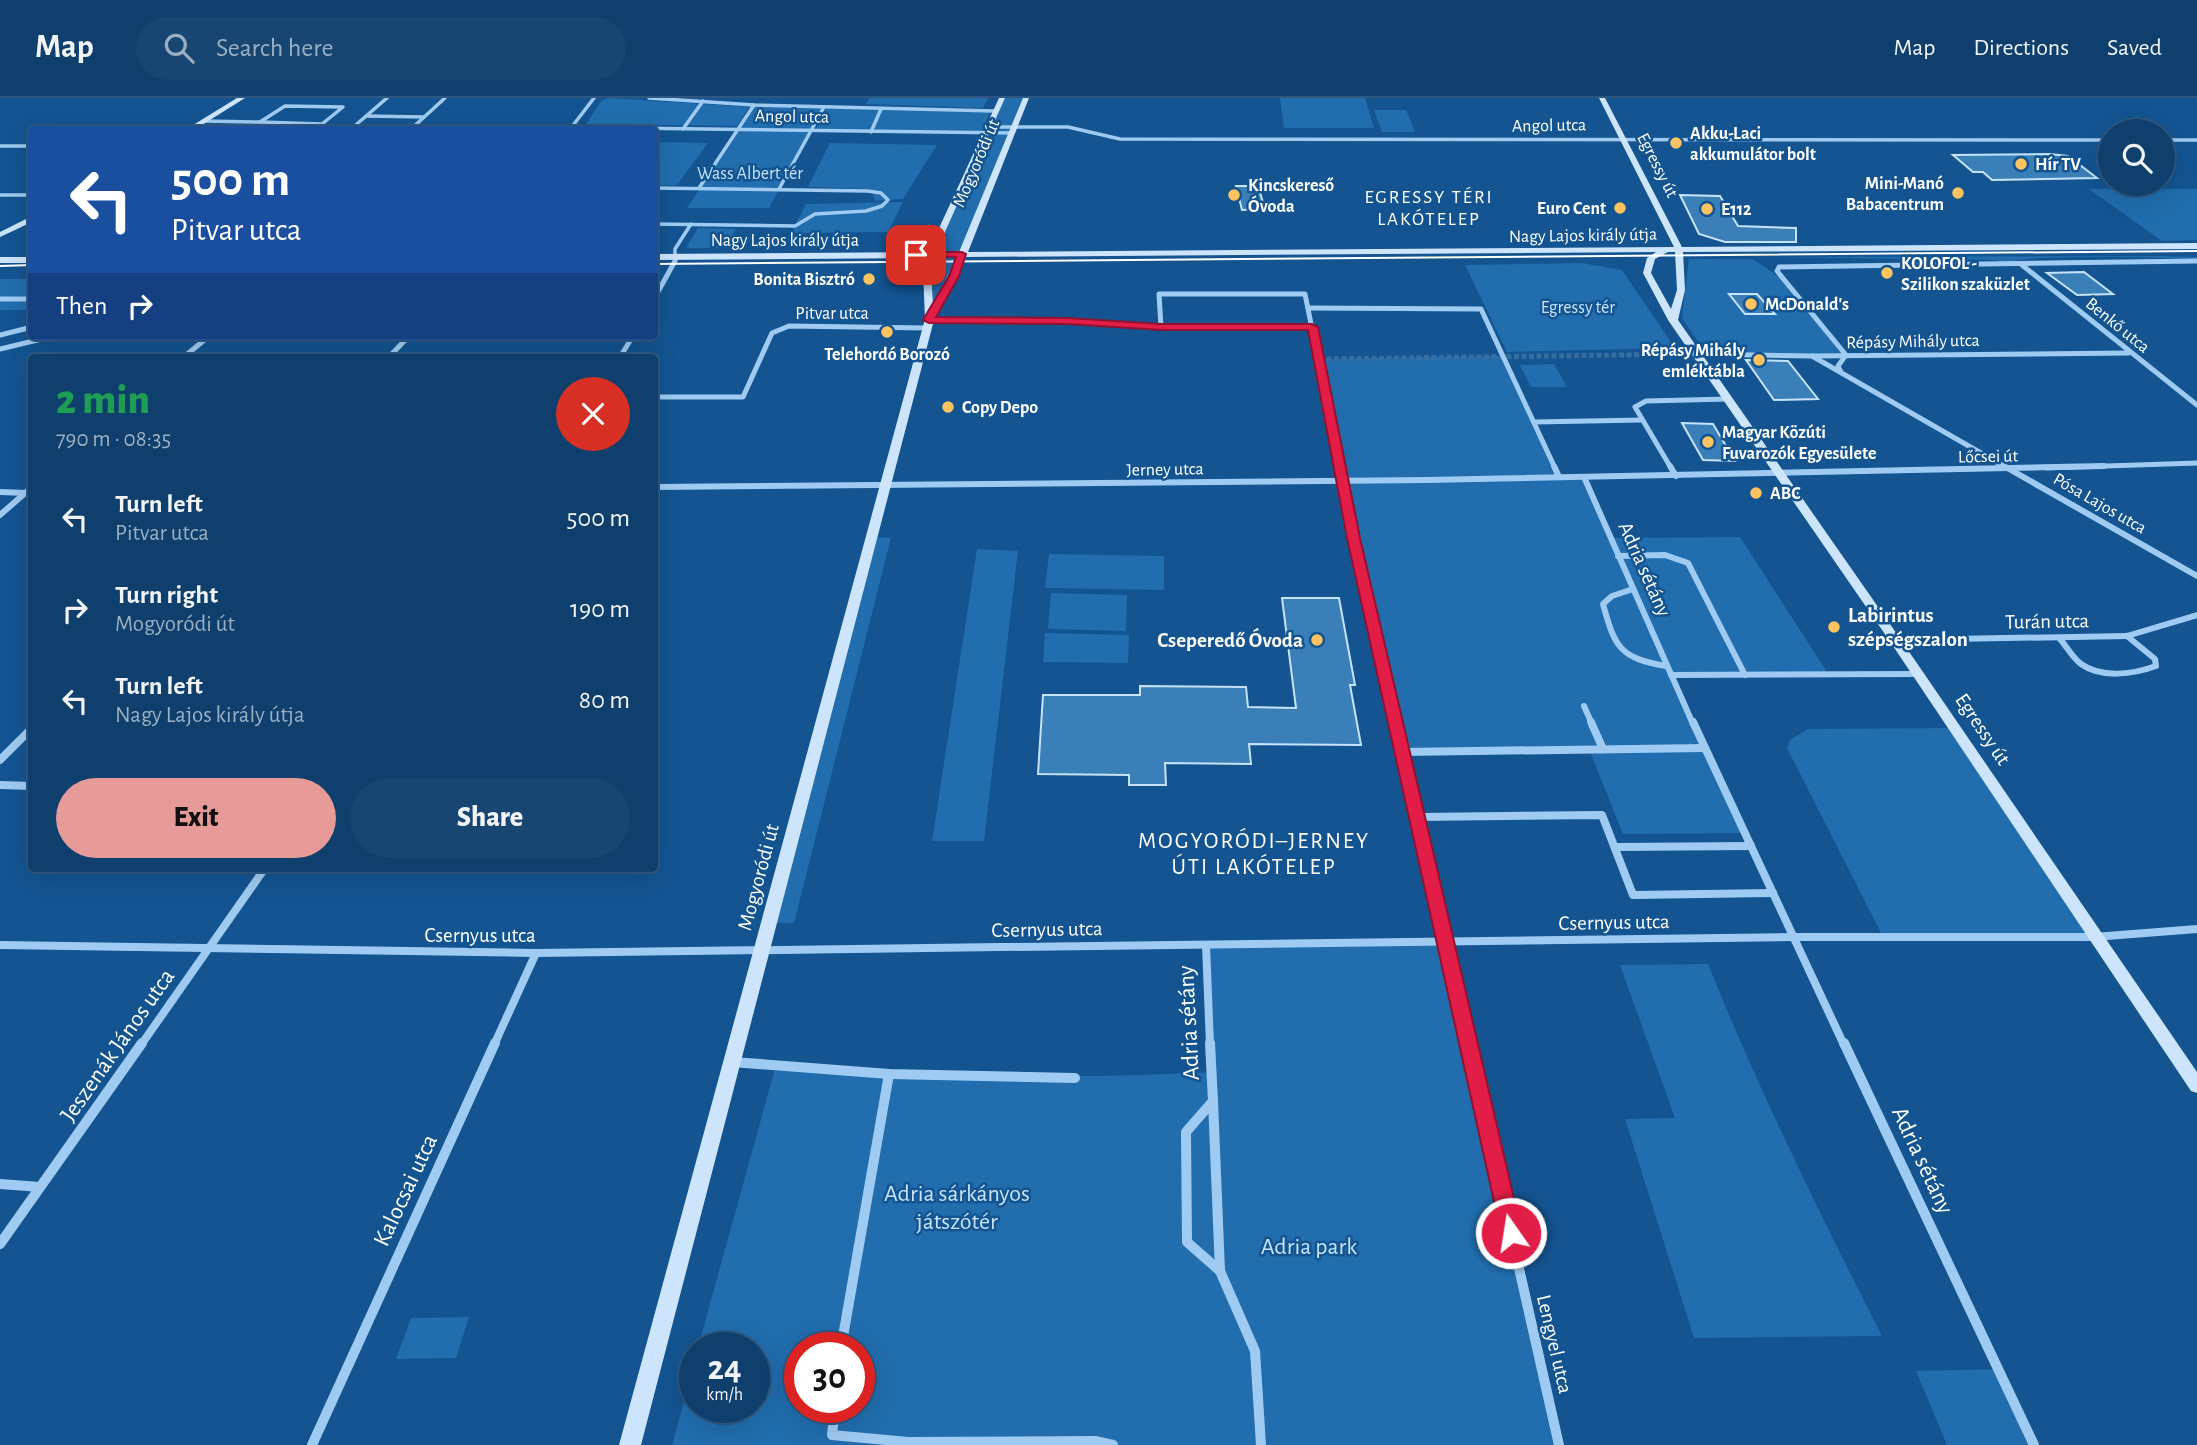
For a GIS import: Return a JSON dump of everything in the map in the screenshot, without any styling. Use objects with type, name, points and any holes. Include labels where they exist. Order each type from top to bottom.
[{"type":"street","points":[[195,126],[242,98]]},
{"type":"street","points":[[355,126],[387,98]]},
{"type":"street","points":[[414,126],[445,98]]},
{"type":"street","points":[[573,126],[594,98]]},
{"type":"street","points":[[649,98],[754,105],[995,111]]},
{"type":"street","name":"Mogyoródi út","points":[[928,324],[927,271],[931,255],[1002,98]]},
{"type":"street","name":"Mogyoródi út","points":[[629,1445],[928,324],[954,276],[1026,98]]},
{"type":"street","name":"Egressy út","points":[[1602,98],[1679,249],[1681,290],[1673,320]]},
{"type":"street","points":[[683,129],[703,101]]},
{"type":"street","points":[[699,188],[754,105]]},
{"type":"street","points":[[259,122],[285,106],[343,107],[320,126]]},
{"type":"street","points":[[658,188],[779,189],[824,107]]},
{"type":"street","points":[[871,132],[881,108]]},
{"type":"street","points":[[366,116],[424,117]]},
{"type":"street","points":[[203,121],[322,124]]},
{"type":"street","name":"Angol utca","points":[[658,129],[871,132],[1068,128],[1120,139],[2098,140]]},
{"type":"street","points":[[2175,140],[2197,140]]},
{"type":"street","points":[[0,146],[28,146]]},
{"type":"street","name":"Nagy Lajos király útja","points":[[658,224],[794,226],[810,215],[874,209],[888,200],[881,193],[868,191],[779,189]]},
{"type":"street","points":[[0,195],[28,195]]},
{"type":"street","points":[[0,235],[28,220]]},
{"type":"street","name":"Nagy Lajos király útja","points":[[675,256],[676,249],[691,224]]},
{"type":"street","name":"Nagy Lajos király útja","points":[[658,257],[2197,246]]},
{"type":"street","name":"Egressy út","points":[[1679,249],[1651,258],[1647,273],[1673,320],[1895,640],[2197,1086]]},
{"type":"street","points":[[658,292],[675,263],[675,256]]},
{"type":"street","points":[[0,260],[28,260]]},
{"type":"street","points":[[1841,372],[1838,366],[1846,355],[1777,269],[1784,266],[2197,261]]},
{"type":"street","name":"Benkő utca","points":[[2022,265],[2197,405]]},
{"type":"street","points":[[1655,290],[1669,295],[1681,290]]},
{"type":"street","points":[[1161,327],[1159,294],[1305,294],[1308,308],[1481,309],[1559,477]]},
{"type":"street","points":[[0,299],[28,299]]},
{"type":"street","name":"Lengyel utca","points":[[1308,308],[1342,481],[1559,1445]]},
{"type":"street","name":"Pitvar utca","points":[[658,397],[743,397],[772,333],[778,328],[789,326],[1068,321],[1161,327],[1312,327]]},
{"type":"street","points":[[0,335],[28,328]]},
{"type":"street","points":[[0,349],[37,340]]},
{"type":"street","points":[[188,354],[204,340]]},
{"type":"street","points":[[392,354],[405,340]]},
{"type":"street","name":"Répásy Mihály utca","points":[[1697,354],[1812,356],[2129,353]]},
{"type":"street","name":"Pósa Lajos utca","points":[[1812,356],[2014,469],[2197,576]]},
{"type":"street","points":[[1676,476],[1635,407],[1646,401],[1728,400]]},
{"type":"street","points":[[1534,422],[1642,420]]},
{"type":"street","name":"Lőcsei út","points":[[1780,475],[2197,463]]},
{"type":"street","name":"Jerney utca","points":[[658,487],[1780,475]]},
{"type":"street","name":"Adria sétány","points":[[1584,477],[1704,748],[2034,1445]]},
{"type":"street","points":[[0,492],[28,493]]},
{"type":"street","points":[[0,514],[28,493]]},
{"type":"street","points":[[1618,556],[1666,556],[1684,559],[1745,675]]},
{"type":"street","points":[[1633,589],[1612,596],[1603,604],[1619,651],[1627,658],[1639,662],[1666,666]]},
{"type":"street","name":"Turán utca","points":[[1895,640],[2127,636],[2197,615]]},
{"type":"street","points":[[2060,639],[2081,664],[2093,671],[2147,670],[2156,666],[2155,659],[2127,636]]},
{"type":"street","points":[[1671,675],[1918,674]]},
{"type":"street","points":[[1584,706],[1603,749]]},
{"type":"street","points":[[0,760],[28,732]]},
{"type":"street","points":[[1402,752],[1704,748]]},
{"type":"street","points":[[0,785],[28,786]]},
{"type":"street","points":[[1417,817],[1602,815],[1633,895],[1773,893]]},
{"type":"street","points":[[1615,848],[1751,846]]},
{"type":"street","name":"Jeszenák János utca","points":[[0,1244],[262,872]]},
{"type":"street","name":"Csernyus utca","points":[[0,946],[536,953],[1794,937],[2094,937],[2197,929]]},
{"type":"street","name":"Adria sétány","points":[[1206,945],[1213,1101],[1186,1132],[1187,1242],[1220,1271],[1255,1350],[1261,1445]]},
{"type":"street","name":"Kalocsai utca","points":[[312,1445],[536,953]]},
{"type":"street","points":[[732,1062],[889,1074],[1075,1078]]},
{"type":"street","points":[[844,1332],[889,1074]]},
{"type":"street","points":[[1213,1101],[1220,1271]]},
{"type":"street","points":[[0,1184],[40,1187]]},
{"type":"street","points":[[831,1440],[908,1443],[1096,1441],[1113,1445]]},
{"type":"green space","points":[[611,98],[749,107],[737,126],[586,124],[602,100]]},
{"type":"green space","points":[[869,98],[988,98],[983,108],[866,104]]},
{"type":"green space","points":[[1002,98],[1026,98],[929,320],[931,255]]},
{"type":"green space","points":[[1280,98],[1365,98],[1374,128],[1284,128]]},
{"type":"green space","name":"Wass Albert tér","points":[[754,105],[824,107],[769,208],[687,208]]},
{"type":"green space","points":[[827,107],[990,112],[982,132],[815,130]]},
{"type":"green space","points":[[1374,110],[1406,110],[1415,132],[1382,132]]},
{"type":"green space","points":[[658,142],[708,143],[677,185],[658,186]]},
{"type":"green space","points":[[830,143],[937,145],[903,199],[875,201],[871,189],[808,187]]},
{"type":"green space","points":[[2175,189],[2197,189],[2197,240],[2162,241],[2099,196],[2175,196]]},
{"type":"green space","points":[[903,202],[888,232],[791,233],[806,204]]},
{"type":"green space","points":[[698,228],[736,229],[725,248],[686,248]]},
{"type":"green space","points":[[2163,256],[2197,259],[2064,257],[2036,258],[2004,264],[1997,260],[1760,257]]},
{"type":"green space","points":[[1689,259],[1753,259],[1786,282],[1846,355],[1708,357],[1682,318]]},
{"type":"green space","name":"Egressy tér","points":[[1582,263],[1622,270],[1675,348],[1507,352],[1465,265]]},
{"type":"green space","points":[[0,279],[28,279],[28,310],[0,310]]},
{"type":"green space","points":[[1502,356],[1559,478],[1584,477],[1611,538],[1740,537],[1829,675],[1672,676],[1745,833],[1623,834],[1589,749],[1402,752],[1319,359]]},
{"type":"green space","points":[[1554,364],[1567,387],[1531,387],[1520,365]]},
{"type":"green space","points":[[876,537],[891,538],[794,923],[774,923]]},
{"type":"green space","points":[[977,549],[1018,551],[984,841],[932,841]]},
{"type":"green space","points":[[1049,554],[1164,556],[1164,590],[1045,588]]},
{"type":"green space","points":[[1051,593],[1127,595],[1126,631],[1048,629]]},
{"type":"green space","points":[[1045,633],[1129,635],[1128,663],[1043,662]]},
{"type":"green space","points":[[1954,728],[2094,937],[1883,937],[1787,748],[1790,740],[1808,729]]},
{"type":"green space","name":"Adria park","points":[[1445,942],[1559,1445],[672,1445],[679,1419],[679,1423],[770,1423],[770,1332],[702,1332],[776,1065],[993,1076],[1211,1072],[1206,945]]},
{"type":"green space","points":[[1708,964],[1791,1152],[1882,1336],[1694,1338],[1625,1119],[1675,1118],[1620,965]]},
{"type":"green space","points":[[469,1317],[456,1358],[396,1359],[411,1318]]},
{"type":"green space","points":[[1999,1369],[2034,1445],[1947,1445],[1916,1371]]},
{"type":"building","name":"Hír TV","points":[[1953,155],[2068,156],[2097,178],[1992,180],[1983,172],[1973,172]]},
{"type":"building","name":"Kincskereső Óvoda","points":[[1236,186],[1258,186],[1265,209],[1242,210]]},
{"type":"building","name":"E112","points":[[1680,195],[1720,196],[1738,226],[1796,228],[1796,242],[1725,242],[1699,234]]},
{"type":"building","points":[[2084,272],[2113,294],[2077,295],[2047,273]]},
{"type":"building","name":"McDonald's","points":[[1729,294],[1757,294],[1775,314],[1745,314]]},
{"type":"building","points":[[1746,360],[1788,361],[1818,399],[1774,400]]},
{"type":"building","name":"Magyar Közúti Fuvarozók Egyesülete","points":[[1682,423],[1713,424],[1735,461],[1703,460]]},
{"type":"building","points":[[1282,598],[1339,598],[1355,685],[1350,685],[1361,745],[1249,744],[1251,764],[1165,763],[1166,785],[1129,785],[1129,775],[1038,774],[1043,695],[1140,695],[1140,686],[1246,687],[1248,707],[1296,708]]},
{"type":"tunnel","points":[[1319,359],[1697,354]]},
{"type":"tram line","points":[[658,264],[2197,251]]},
{"type":"tram line","points":[[0,266],[28,265]]},
{"type":"place","name":"Akku-Laci akkumulátor bolt","points":[[1676,143]]},
{"type":"place","name":"Hír TV","points":[[2021,164]]},
{"type":"place","name":"Mini-Manó Babacentrum","points":[[1958,193]]},
{"type":"place","name":"Kincskereső Óvoda","points":[[1234,195]]},
{"type":"place","name":"Euro Cent","points":[[1620,208]]},
{"type":"place","name":"E112","points":[[1707,209]]},
{"type":"place","name":"KOLOFOL - Szilikon szaküzlet","points":[[1887,273]]},
{"type":"place","name":"Bonita Bisztró","points":[[869,279]]},
{"type":"place","name":"McDonald's","points":[[1751,304]]},
{"type":"place","name":"Telehordó Borozó","points":[[887,332]]},
{"type":"place","name":"Répásy Mihály emléktábla","points":[[1759,360]]},
{"type":"place","name":"Copy Depo","points":[[948,407]]},
{"type":"place","name":"Magyar Közúti Fuvarozók Egyesülete","points":[[1708,442]]},
{"type":"place","name":"ABC","points":[[1756,493]]},
{"type":"place","name":"Labirintus szépségszalon","points":[[1834,627]]},
{"type":"place","name":"Cseperedő Óvoda","points":[[1317,640]]},
{"type":"district","name":"EGRESSY TÉRI LAKÓTELEP","points":[[1429,207]]},
{"type":"district","name":"MOGYORÓDI–JERNEY ÚTI LAKÓTELEP","points":[[1254,853]]},
{"type":"route","points":[[916,255],[962,254],[954,276],[929,320],[1068,321],[1161,327],[1312,327],[1354,538],[1511,1233]]},
{"type":"park label","name":"Adria sárkányos játszótér","points":[[957,1207]]}]
